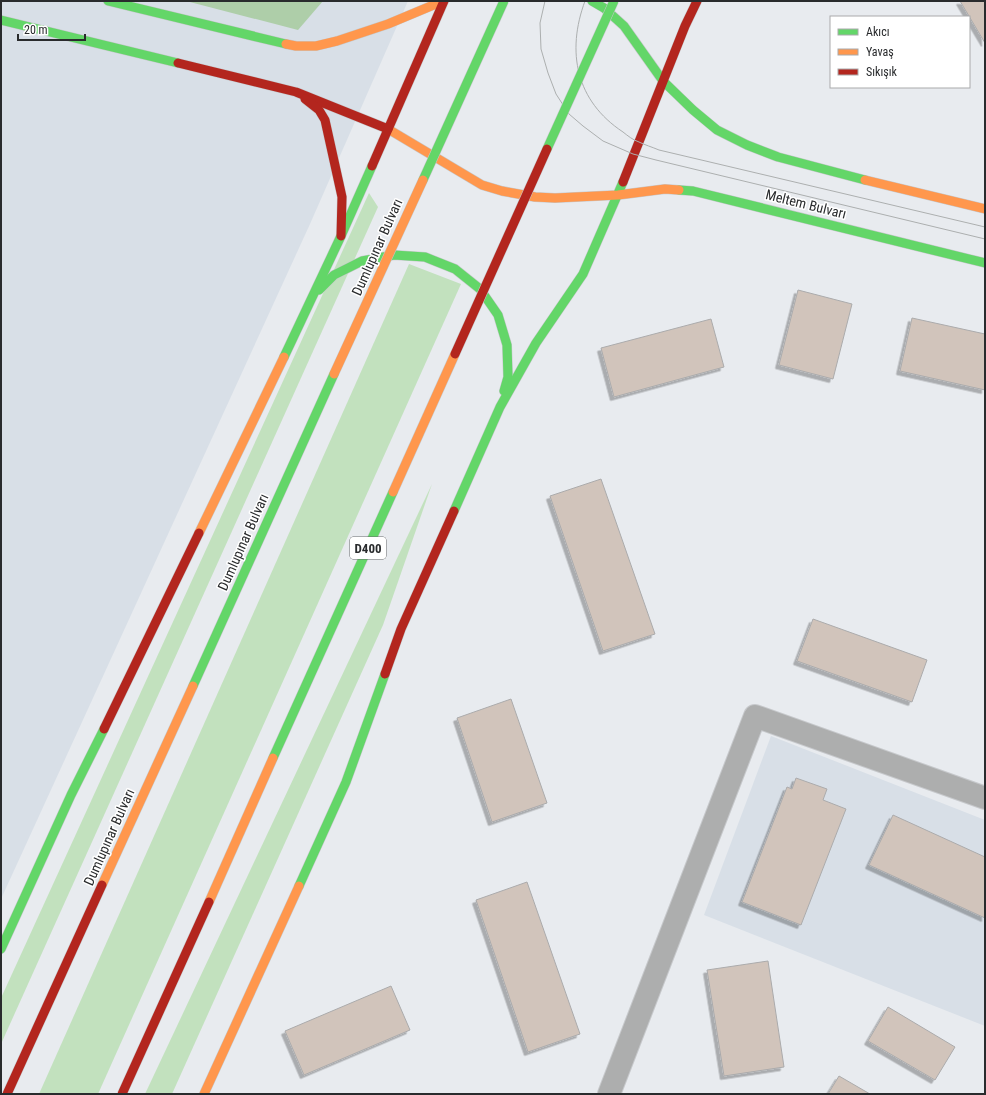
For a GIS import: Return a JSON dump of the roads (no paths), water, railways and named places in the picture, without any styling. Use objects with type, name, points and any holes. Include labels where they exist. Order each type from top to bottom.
[{"type":"main road","points":[[108,1],[296,46],[316,46],[337,41],[388,24],[444,1]]},
{"type":"main road","points":[[1,949],[71,795],[242,446],[341,236],[444,1]]},
{"type":"main road","name":"Dumlupınar Bulvarı","points":[[7,1094],[504,1]]},
{"type":"main road","points":[[592,1],[604,8],[624,26],[663,81],[693,110],[717,130],[747,145],[778,157],[985,209]]},
{"type":"main road","name":"D400","points":[[122,1094],[614,1]]},
{"type":"main road","points":[[204,1094],[346,782],[401,628],[500,407],[536,343],[583,274],[618,195],[685,26],[697,1]]},
{"type":"main road","name":"Meltem Bulvarı","points":[[1,20],[296,92],[388,129],[482,185],[502,191],[535,197],[555,198],[618,195],[665,189],[693,191],[985,262]]},
{"type":"main road","points":[[296,92],[319,110],[325,120],[342,197],[341,236]]},
{"type":"main road","points":[[312,297],[334,275],[362,260],[394,254],[425,257],[455,269],[480,289],[498,315],[507,345],[508,377],[500,407]]},
{"type":"street","points":[[609,1094],[755,716],[985,798]]},
{"type":"tram line","points":[[545,1],[540,23],[541,49],[556,94],[569,114],[603,141],[633,154],[656,160],[985,239]]},
{"type":"tram line","points":[[585,1],[579,20],[576,39],[576,57],[579,74],[585,90],[595,106],[607,120],[633,139],[659,150],[985,227]]}]
